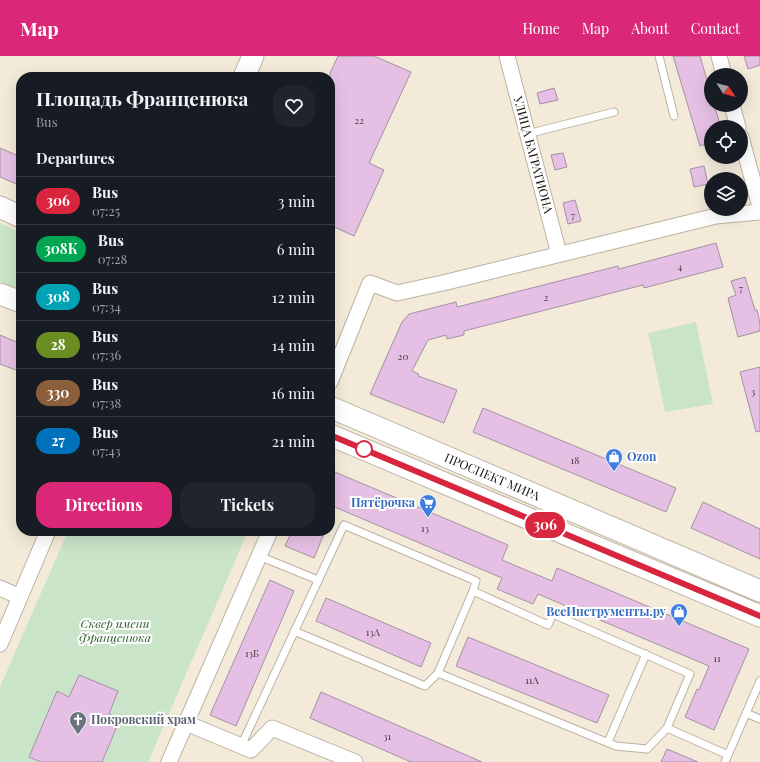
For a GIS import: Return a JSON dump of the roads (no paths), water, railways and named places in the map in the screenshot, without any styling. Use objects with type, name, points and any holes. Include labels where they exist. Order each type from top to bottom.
[{"type":"main road","points":[[246,72],[253,56]]},
{"type":"main road","points":[[0,208],[16,215]]},
{"type":"main road","points":[[0,294],[16,300]]},
{"type":"main road","name":"ПРОСПЕКТ МИРА","points":[[335,409],[760,591]]},
{"type":"main road","name":"ПРОСПЕКТ МИРА","points":[[335,437],[760,616]]},
{"type":"street","name":"УЛИЦА БАГРАТИОНА","points":[[507,56],[559,254]]},
{"type":"street","points":[[719,56],[722,68]]},
{"type":"street","points":[[748,163],[760,207]]},
{"type":"street","points":[[335,370],[370,283],[397,293],[716,216],[760,212]]},
{"type":"street","points":[[0,644],[46,536]]},
{"type":"street","points":[[169,762],[268,536]]},
{"type":"street","points":[[0,588],[20,597]]},
{"type":"street","points":[[186,723],[251,750],[272,728],[355,762]]},
{"type":"lane","points":[[659,56],[674,116]]},
{"type":"lane","points":[[527,134],[614,112]]},
{"type":"lane","points":[[241,746],[294,631],[344,525],[476,581],[438,673],[425,686],[294,631]]},
{"type":"lane","points":[[259,556],[318,580]]},
{"type":"lane","points":[[438,673],[616,746],[647,749],[667,728],[690,674],[553,614],[548,625],[473,591]]},
{"type":"lane","points":[[608,742],[646,654]]},
{"type":"lane","points":[[667,728],[727,759],[760,681]]},
{"type":"lane","points":[[746,713],[760,719]]},
{"type":"place","name":"Ozon","points":[[614,472]]},
{"type":"place","name":"Пятёрочка","points":[[428,518]]},
{"type":"place","name":"ВсеИнструменты.ру","points":[[679,627]]},
{"type":"place","name":"Покровский храм","points":[[78,735]]},
{"type":"park label","name":"Сквер имени Франценюка","points":[[115,631]]}]
